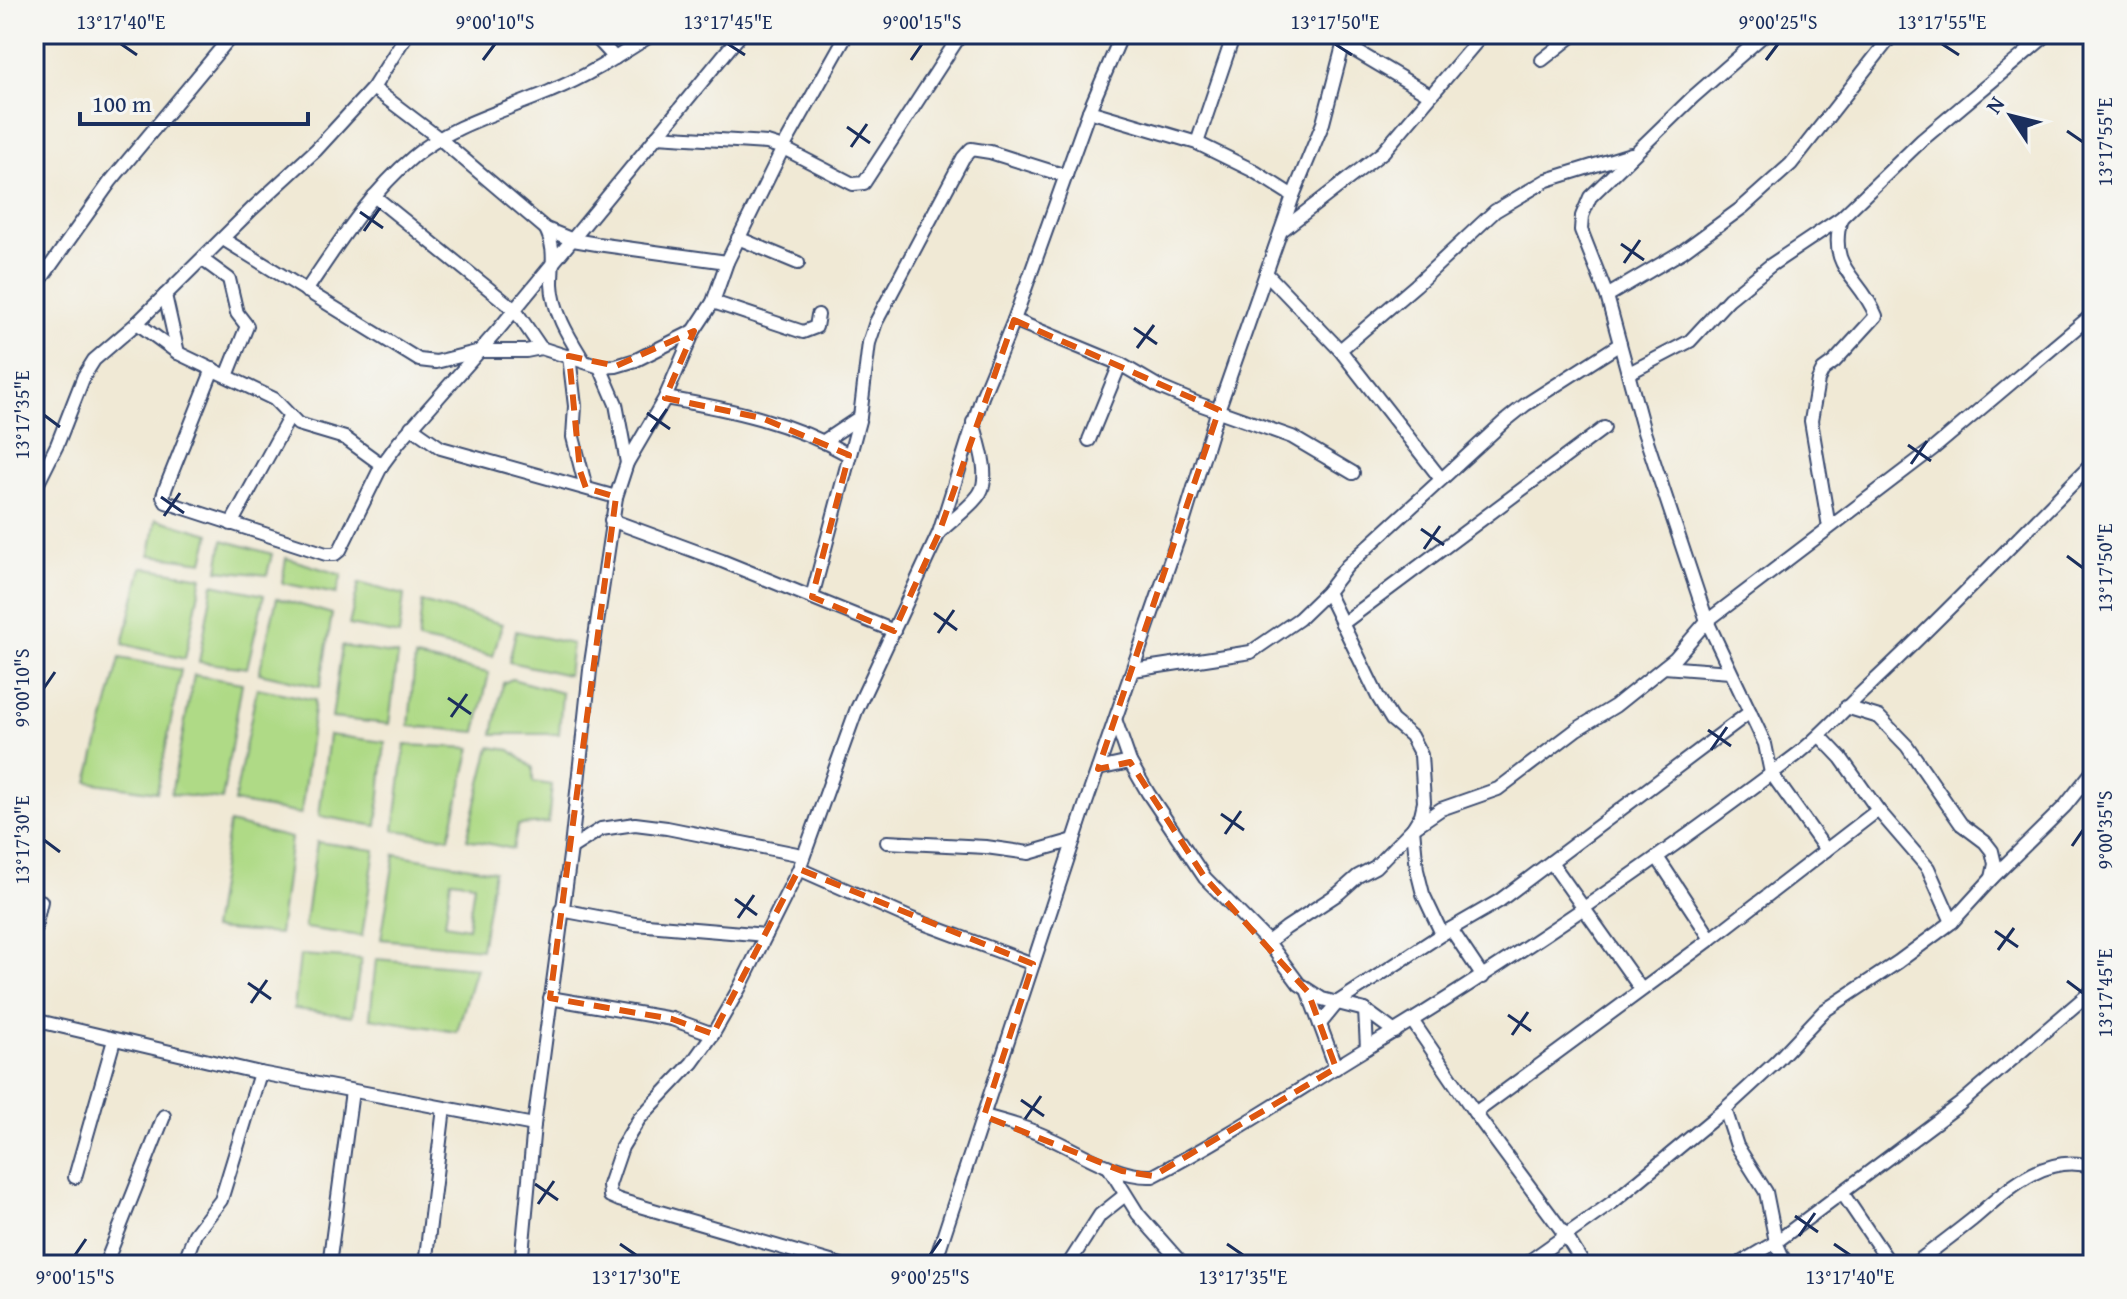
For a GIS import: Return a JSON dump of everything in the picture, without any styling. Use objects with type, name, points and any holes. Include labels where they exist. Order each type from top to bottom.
[{"type":"street","points":[[34,289],[110,182],[233,34]]},
{"type":"street","points":[[34,491],[89,368],[102,352],[137,323],[316,150],[373,88],[407,34]]},
{"type":"street","points":[[593,34],[615,58]]},
{"type":"street","points":[[306,291],[374,196],[415,155],[478,119],[584,77],[653,34]]},
{"type":"street","points":[[213,369],[163,496],[171,505],[326,554],[335,554],[340,550],[382,465],[411,427],[515,310],[741,34]]},
{"type":"street","points":[[521,1265],[534,1125],[571,848],[590,670],[616,497],[627,463],[665,398],[694,331],[713,302],[738,238],[783,148],[847,34]]},
{"type":"street","points":[[657,136],[767,143],[853,184],[864,183],[961,34]]},
{"type":"street","points":[[841,1265],[610,1196],[609,1185],[622,1147],[639,1119],[692,1063],[713,1034],[799,869],[856,711],[939,533],[973,422],[1014,320],[1089,111],[1122,34]]},
{"type":"street","points":[[1197,143],[1234,34]]},
{"type":"street","points":[[1281,231],[1383,152],[1483,34]]},
{"type":"street","points":[[1542,60],[1575,34]]},
{"type":"street","points":[[1765,34],[1693,97],[1590,197],[1582,216],[1581,230],[1607,296],[1644,432],[1707,621],[1765,744],[1771,773],[1826,850]]},
{"type":"street","points":[[1607,296],[1683,251],[1743,207],[1791,164],[1893,34]]},
{"type":"street","points":[[1629,373],[1690,341],[1720,308],[1771,265],[1841,218],[1922,140],[2048,34]]},
{"type":"street","points":[[934,1265],[1219,410],[1293,196],[1323,123],[1345,39],[1430,95]]},
{"type":"street","points":[[373,88],[440,139],[546,229],[573,240],[727,262]]},
{"type":"street","points":[[1089,111],[1197,143],[1252,170],[1293,196]]},
{"type":"street","points":[[812,597],[860,417],[869,343],[876,322],[963,158],[971,149],[990,152],[1066,176]]},
{"type":"street","points":[[1340,350],[1495,211],[1547,180],[1637,153]]},
{"type":"street","points":[[374,196],[515,310],[541,348]]},
{"type":"street","points":[[1829,527],[1811,421],[1818,380],[1823,370],[1876,316],[1839,258],[1837,234],[1841,218]]},
{"type":"street","points":[[546,229],[554,262],[552,285],[556,303],[569,338],[583,360]]},
{"type":"street","points":[[738,238],[798,263]]},
{"type":"street","points":[[223,239],[419,360],[436,362],[480,351],[541,348],[600,367],[636,360],[694,331]]},
{"type":"street","points":[[203,260],[229,279],[237,313],[247,326],[227,376]]},
{"type":"street","points":[[1266,273],[1340,350],[1441,479]]},
{"type":"street","points":[[165,295],[178,353]]},
{"type":"street","points":[[713,302],[803,332],[816,327],[818,315]]},
{"type":"street","points":[[1268,942],[1375,867],[1413,828],[1441,809],[1498,789],[1577,729],[1615,706],[1664,667],[1707,621],[1934,448],[2093,314]]},
{"type":"street","points":[[1014,320],[1120,364],[1161,388],[1292,437],[1353,473]]},
{"type":"street","points":[[137,323],[178,353],[274,399],[307,428],[345,438],[382,465]]},
{"type":"street","points":[[1133,670],[1251,652],[1299,619],[1327,592],[1347,566],[1525,405],[1620,344]]},
{"type":"street","points":[[569,356],[575,406],[573,437],[586,488]]},
{"type":"street","points":[[436,362],[449,383]]},
{"type":"street","points":[[1089,440],[1120,364]]},
{"type":"street","points":[[600,367],[616,404],[627,463]]},
{"type":"street","points":[[665,398],[751,415],[824,441],[849,455]]},
{"type":"street","points":[[231,524],[290,416]]},
{"type":"street","points":[[824,441],[860,417]]},
{"type":"street","points":[[939,533],[980,493],[983,467],[973,422]]},
{"type":"street","points":[[411,427],[441,448],[616,497]]},
{"type":"street","points":[[1342,624],[1604,428]]},
{"type":"street","points":[[984,1116],[1031,1130],[1140,1176],[1153,1176],[1259,1117],[1483,977],[1657,857],[1820,736],[2092,467]]},
{"type":"street","points":[[611,520],[894,631]]},
{"type":"street","points":[[1327,592],[1378,697],[1392,720],[1411,736],[1421,755],[1424,802],[1413,828],[1423,894],[1446,932],[1483,977]]},
{"type":"street","points":[[1664,667],[1730,672]]},
{"type":"street","points":[[1846,707],[1879,717],[1907,746],[1961,824],[1992,851],[1995,864],[1992,878]]},
{"type":"street","points":[[1320,1024],[1338,1002],[1499,901],[1750,712]]},
{"type":"street","points":[[1116,722],[1130,762],[1205,878],[1268,942],[1299,984],[1308,992],[1365,1010],[1395,1032]]},
{"type":"street","points":[[1820,736],[1928,868],[1952,922]]},
{"type":"street","points":[[1098,769],[1130,762]]},
{"type":"street","points":[[1524,1265],[1613,1202],[1725,1109],[1775,1063],[1824,1011],[1952,922],[2065,806],[2093,771]]},
{"type":"street","points":[[1475,1113],[1711,939],[1878,810]]},
{"type":"street","points":[[571,848],[601,829],[635,824],[802,855]]},
{"type":"street","points":[[887,842],[986,847],[1029,853],[1074,840]]},
{"type":"street","points":[[1657,857],[1711,939]]},
{"type":"street","points":[[1551,862],[1641,989]]},
{"type":"street","points":[[799,869],[912,919],[1033,964]]},
{"type":"street","points":[[34,932],[41,901]]},
{"type":"street","points":[[561,910],[635,924],[766,935]]},
{"type":"street","points":[[1308,992],[1336,1068]]},
{"type":"street","points":[[550,998],[672,1019],[713,1034]]},
{"type":"street","points":[[1737,1265],[1776,1242],[1843,1194],[2090,1000]]},
{"type":"street","points":[[1365,1010],[1367,1048]]},
{"type":"street","points":[[34,1020],[260,1073],[534,1125]]},
{"type":"street","points":[[1413,1022],[1584,1265]]},
{"type":"street","points":[[75,1177],[114,1040]]},
{"type":"street","points":[[183,1265],[195,1234],[221,1200],[260,1073]]},
{"type":"street","points":[[329,1265],[352,1091]]},
{"type":"street","points":[[425,1265],[444,1108]]},
{"type":"street","points":[[1725,1109],[1737,1146],[1766,1192],[1776,1242],[1786,1265]]},
{"type":"street","points":[[105,1265],[164,1116]]},
{"type":"street","points":[[1913,1265],[2006,1191],[2038,1170],[2070,1161],[2093,1167]]},
{"type":"street","points":[[1108,1165],[1154,1236],[1183,1265]]},
{"type":"street","points":[[1843,1194],[1891,1265]]},
{"type":"street","points":[[1068,1265],[1100,1215],[1125,1195]]},
{"type":"highlighted area","points":[[1014,320],[1219,410],[1098,769],[1130,762],[1205,878],[1308,992],[1336,1068],[1153,1176],[1122,1171],[984,1116],[1033,964],[799,869],[713,1034],[672,1019],[550,998],[616,497],[586,488],[580,471],[569,356],[616,366],[694,331],[665,398],[762,418],[849,455],[812,597],[894,631],[939,533]]},
{"type":"green space","points":[[156,519],[210,534],[203,562],[150,555]]},
{"type":"green space","points":[[223,540],[272,554],[267,575],[218,570]]},
{"type":"green space","points":[[286,558],[342,575],[336,594],[282,583]]},
{"type":"green space","points":[[142,567],[202,577],[185,659],[123,644]]},
{"type":"green space","points":[[359,583],[404,595],[399,635],[349,625]]},
{"type":"green space","points":[[213,584],[264,595],[247,668],[199,662]]},
{"type":"green space","points":[[277,598],[332,614],[320,687],[259,673]]},
{"type":"green space","points":[[422,602],[502,624],[493,656],[418,640]]},
{"type":"green space","points":[[516,631],[572,644],[568,675],[509,662]]},
{"type":"green space","points":[[342,646],[398,655],[389,724],[332,718]]},
{"type":"green space","points":[[120,658],[181,670],[157,792],[88,782]]},
{"type":"green space","points":[[415,658],[489,673],[476,732],[409,726]]},
{"type":"green space","points":[[194,675],[242,683],[222,800],[171,794]]},
{"type":"green space","points":[[512,679],[562,693],[559,734],[493,734],[503,683]]},
{"type":"green space","points":[[257,688],[315,700],[301,814],[234,802]]},
{"type":"green space","points":[[329,735],[385,742],[377,826],[319,816]]},
{"type":"green space","points":[[405,745],[471,748],[449,838],[394,830]]},
{"type":"green space","points":[[490,747],[510,750],[533,768],[533,782],[552,785],[548,823],[518,825],[513,849],[467,839]]},
{"type":"green space","points":[[229,823],[291,838],[279,934],[212,929]]},
{"type":"green space","points":[[317,842],[375,850],[362,936],[304,928]]},
{"type":"green space","points":[[395,854],[494,871],[481,949],[381,939]],"holes":[[[451,880],[474,883],[468,928],[445,924]]]},
{"type":"green space","points":[[300,955],[361,959],[352,1016],[294,1009]]},
{"type":"green space","points":[[376,959],[476,968],[457,1032],[370,1018]]}]
